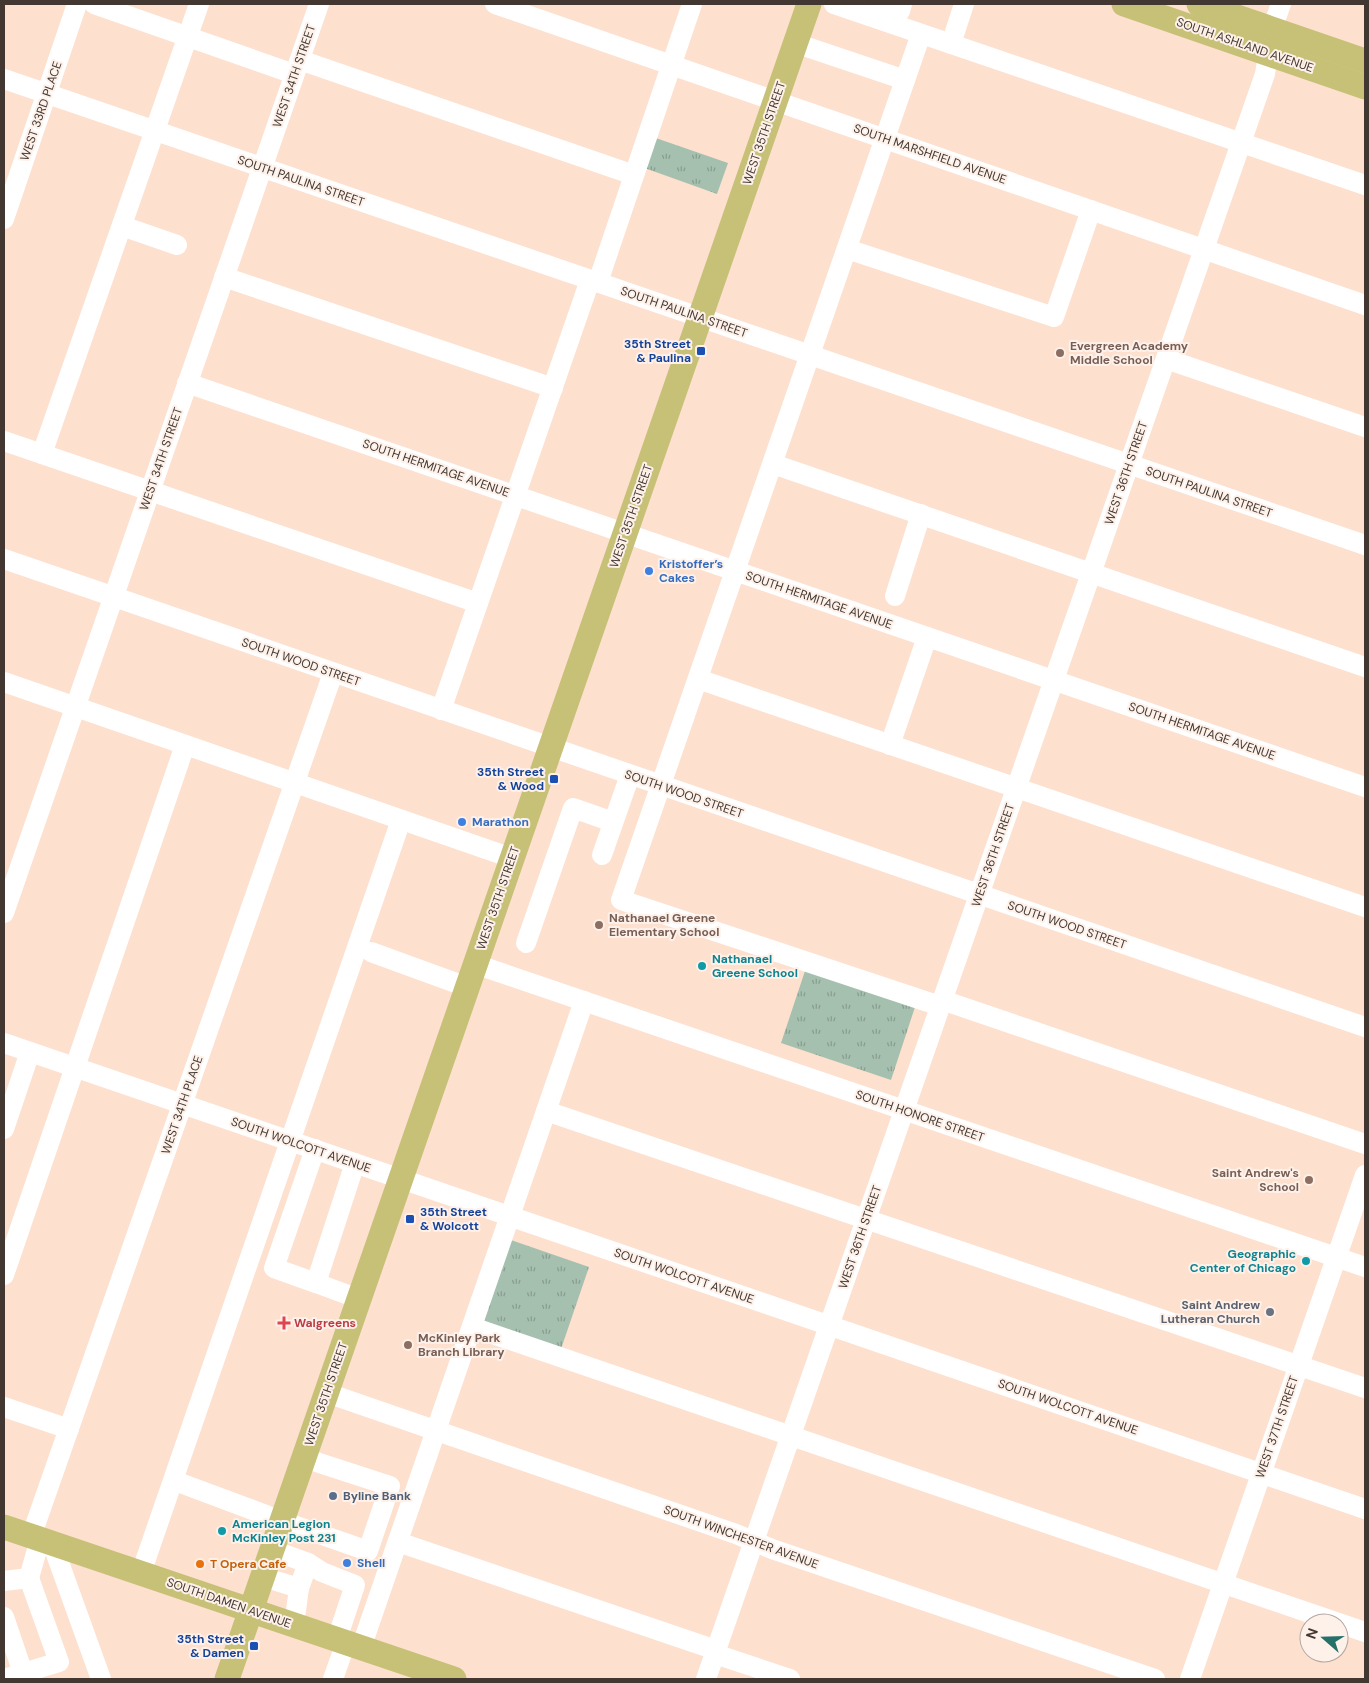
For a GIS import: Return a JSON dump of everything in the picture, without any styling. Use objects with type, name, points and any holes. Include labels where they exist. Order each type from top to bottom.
[{"type":"main road","name":"WEST 35TH STREET","points":[[227,1679],[809,4]]},
{"type":"main road","name":"SOUTH ASHLAND AVENUE","points":[[1124,4],[1365,87]]},
{"type":"main road","name":"SOUTH ASHLAND AVENUE","points":[[1199,4],[1365,60]]},
{"type":"main road","name":"SOUTH DAMEN AVENUE","points":[[4,1527],[454,1679]]},
{"type":"street","name":"WEST 33RD PLACE","points":[[4,219],[78,4]]},
{"type":"street","points":[[94,4],[187,36],[297,67],[634,175]]},
{"type":"street","points":[[42,454],[199,4]]},
{"type":"street","name":"WEST 34TH STREET","points":[[4,914],[319,4]]},
{"type":"street","name":"SOUTH MARSHFIELD AVENUE","points":[[495,4],[1365,305]]},
{"type":"street","points":[[441,710],[553,388],[634,175],[692,4]]},
{"type":"street","points":[[834,4],[1365,185]]},
{"type":"street","points":[[879,4],[900,11],[902,4]]},
{"type":"street","points":[[951,44],[964,4]]},
{"type":"street","name":"WEST 36TH STREET","points":[[706,1679],[1265,74],[1272,29],[1281,4]]},
{"type":"street","points":[[921,34],[621,900],[941,1003],[1365,1144]]},
{"type":"street","points":[[795,43],[905,80]]},
{"type":"street","name":"SOUTH PAULINA STREET","points":[[4,79],[1365,545]]},
{"type":"street","points":[[847,249],[1054,317],[1090,210]]},
{"type":"street","points":[[122,226],[177,245]]},
{"type":"street","points":[[224,277],[553,388]]},
{"type":"street","points":[[1166,359],[1365,427]]},
{"type":"street","name":"SOUTH HERMITAGE AVENUE","points":[[187,383],[1365,787]]},
{"type":"street","points":[[4,440],[478,603]]},
{"type":"street","points":[[773,464],[1365,666]]},
{"type":"street","points":[[895,596],[921,514]]},
{"type":"street","name":"SOUTH WOOD STREET","points":[[4,559],[1365,1027]]},
{"type":"street","points":[[890,745],[927,637]]},
{"type":"street","name":"WEST 34TH PLACE","points":[[29,1578],[41,1540],[69,1429],[333,673]]},
{"type":"street","points":[[698,680],[1365,907]]},
{"type":"street","points":[[4,682],[512,858]]},
{"type":"street","points":[[4,1275],[185,745]]},
{"type":"street","points":[[602,855],[630,775]]},
{"type":"street","points":[[526,943],[572,808],[613,822]]},
{"type":"street","points":[[140,1573],[401,820]]},
{"type":"street","points":[[371,952],[467,987]]},
{"type":"street","name":"SOUTH HONORE STREET","points":[[476,964],[1365,1267]]},
{"type":"street","points":[[450,1356],[546,1111],[584,1001]]},
{"type":"street","name":"SOUTH WOLCOTT AVENUE","points":[[4,1043],[1365,1509]]},
{"type":"street","points":[[4,1129],[30,1052]]},
{"type":"street","points":[[546,1111],[1365,1388]]},
{"type":"street","points":[[315,1150],[274,1268],[359,1299]]},
{"type":"street","points":[[316,1283],[355,1163]]},
{"type":"street","name":"WEST 37TH STREET","points":[[1190,1679],[1365,1175]]},
{"type":"street","points":[[333,1679],[348,1643],[398,1542],[472,1327],[505,1214]]},
{"type":"street","points":[[472,1327],[1365,1632]]},
{"type":"street","name":"SOUTH WINCHESTER AVENUE","points":[[326,1393],[1155,1679]]},
{"type":"street","points":[[4,1407],[69,1429]]},
{"type":"street","points":[[183,1484],[368,1551],[390,1486],[304,1458]]},
{"type":"street","points":[[388,1492],[412,1502]]},
{"type":"street","points":[[41,1540],[101,1679]]},
{"type":"street","points":[[398,1542],[790,1679]]},
{"type":"street","points":[[272,1550],[308,1563],[322,1572],[355,1585],[348,1643]]},
{"type":"street","points":[[294,1625],[299,1588],[308,1563]]},
{"type":"street","points":[[263,1577],[299,1588]]},
{"type":"street","points":[[4,1581],[29,1578],[60,1662],[4,1679]]},
{"type":"street","points":[[4,1616],[23,1673]]},
{"type":"green space","points":[[650,136],[728,163],[717,194],[639,166]]},
{"type":"green space","points":[[806,968],[916,1004],[891,1080],[781,1043]]},
{"type":"green space","points":[[508,1239],[589,1267],[561,1349],[479,1321]]},
{"type":"place","name":"35th Street & Paulina","points":[[701,351]]},
{"type":"place","name":"Evergreen Academy Middle School","points":[[1060,353]]},
{"type":"place","name":"Kristoffer’s Cakes","points":[[649,571]]},
{"type":"place","name":"35th Street & Wood","points":[[554,779]]},
{"type":"place","name":"Marathon","points":[[462,822]]},
{"type":"place","name":"Nathanael Greene Elementary School","points":[[599,925]]},
{"type":"place","name":"Nathanael Greene School","points":[[702,966]]},
{"type":"place","name":"Saint Andrew's School","points":[[1309,1180]]},
{"type":"place","name":"35th Street & Wolcott","points":[[410,1219]]},
{"type":"place","name":"Geographic Center of Chicago","points":[[1306,1261]]},
{"type":"place","name":"Saint Andrew Lutheran Church","points":[[1270,1312]]},
{"type":"place","name":"Walgreens","points":[[284,1323]]},
{"type":"place","name":"McKinley Park Branch Library","points":[[408,1345]]},
{"type":"place","name":"Byline Bank","points":[[333,1496]]},
{"type":"place","name":"American Legion McKinley Post 231","points":[[222,1531]]},
{"type":"place","name":"Shell","points":[[347,1563]]},
{"type":"place","name":"T Opera Cafe","points":[[200,1564]]},
{"type":"place","name":"35th Street & Damen","points":[[254,1646]]}]
